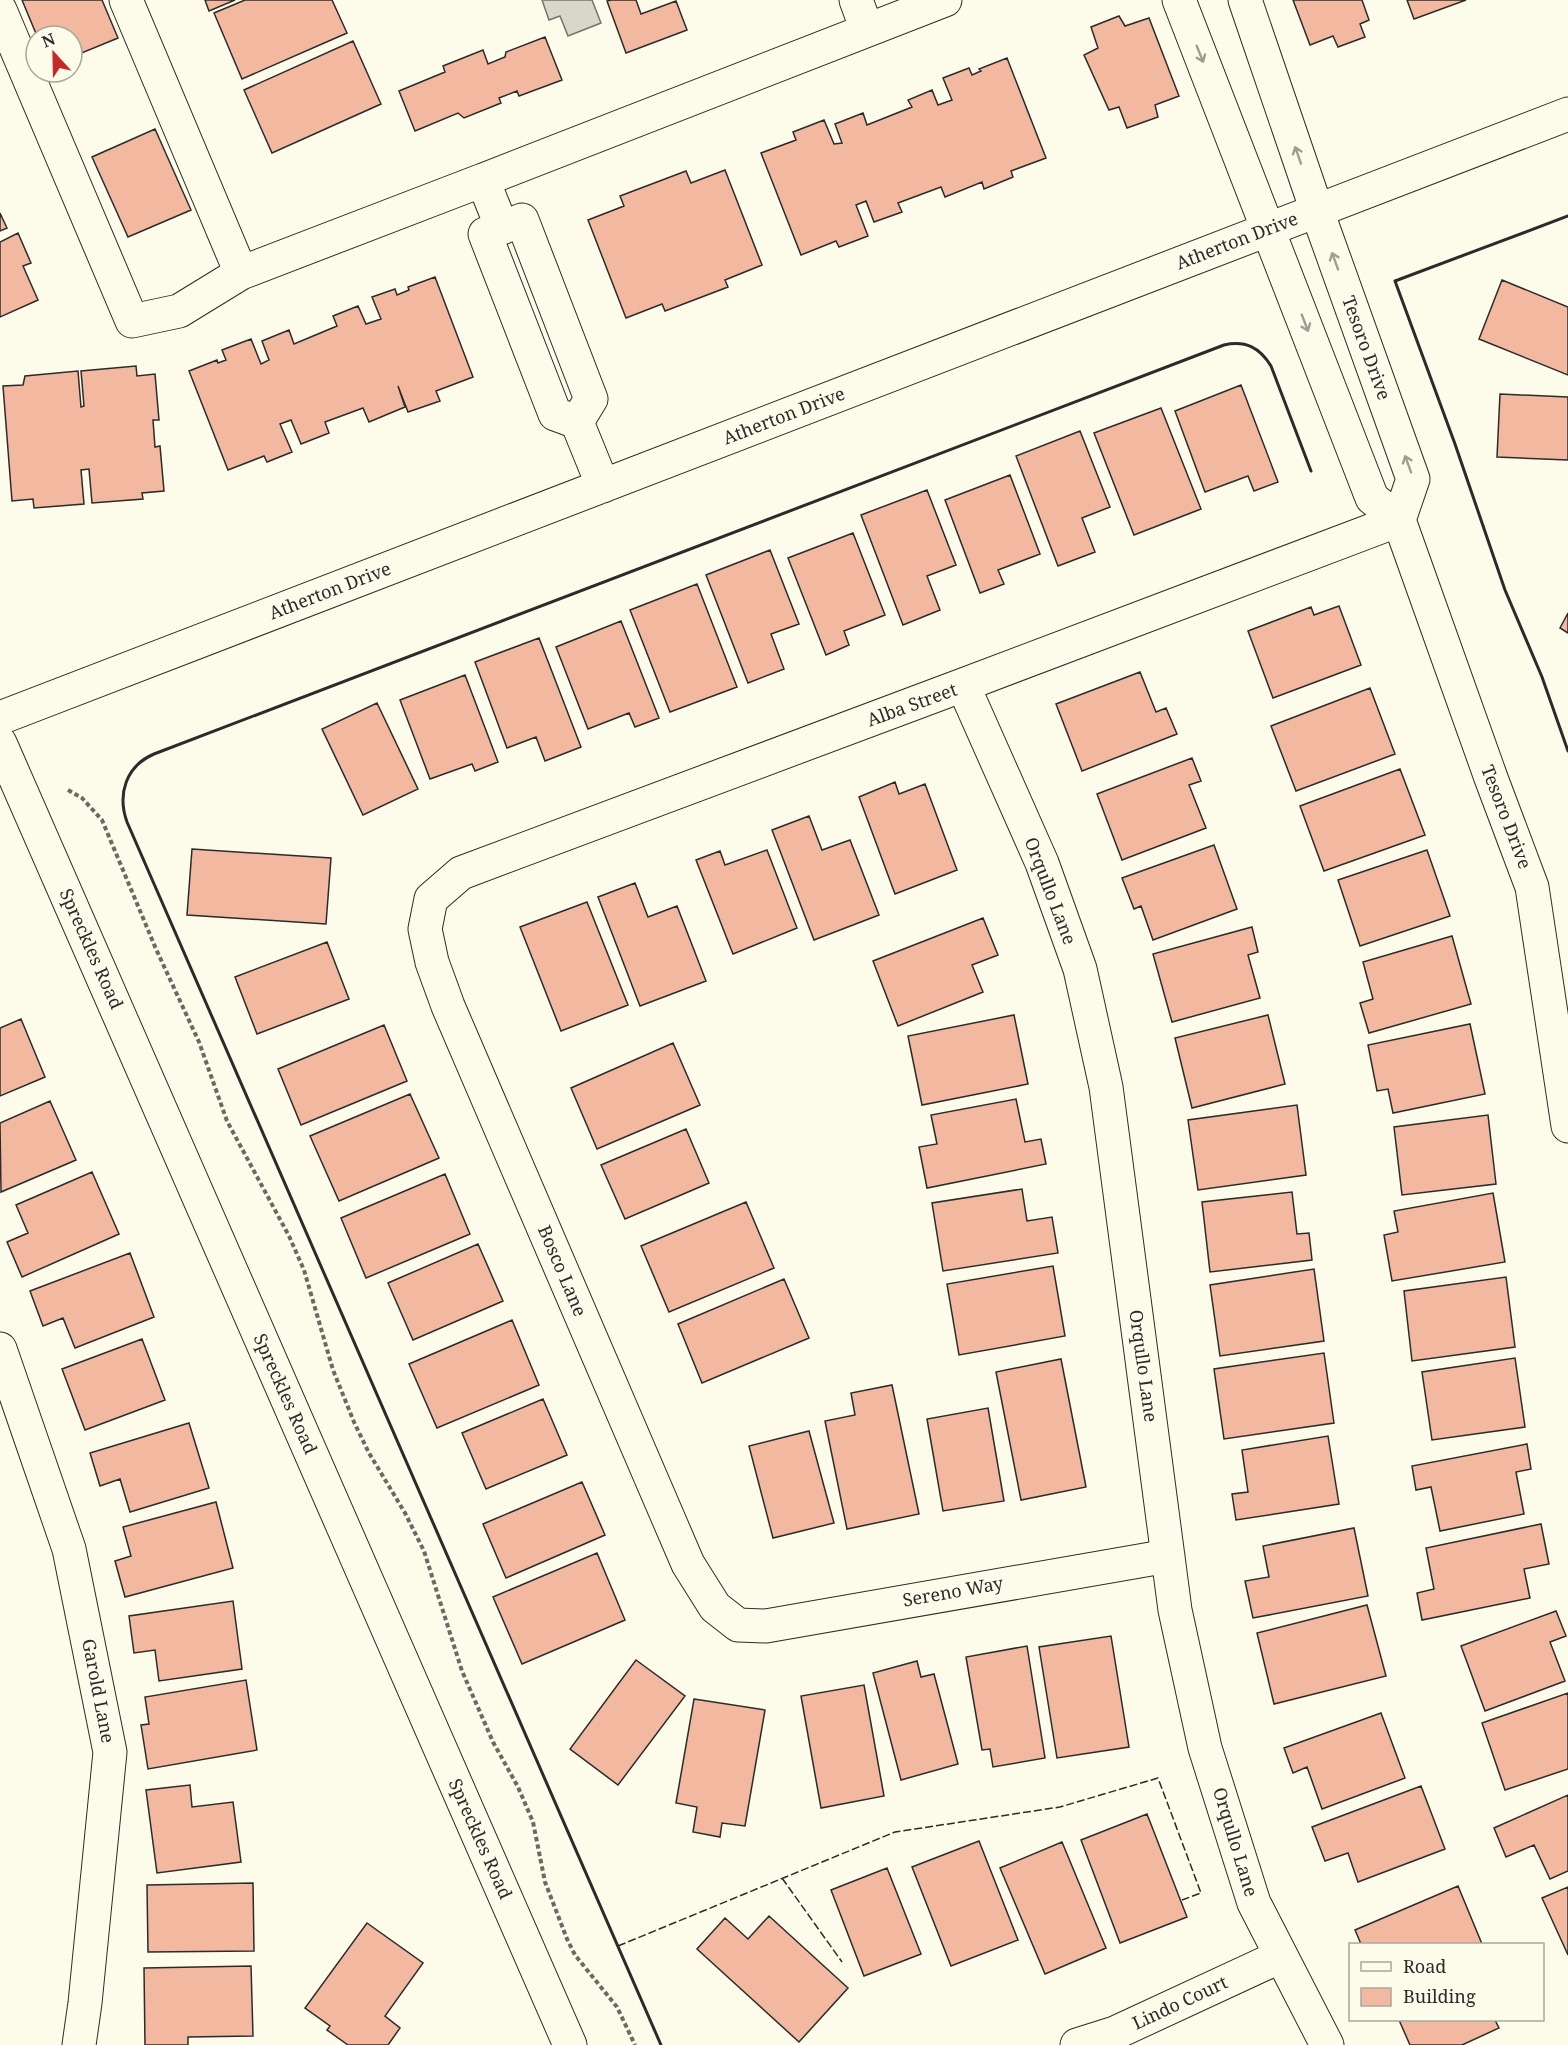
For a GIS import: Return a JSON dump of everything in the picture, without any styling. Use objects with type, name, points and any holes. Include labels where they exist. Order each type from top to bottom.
[{"type":"street","points":[[126,0],[241,273]]},
{"type":"street","points":[[856,0],[867,30]]},
{"type":"street","points":[[0,10],[132,321],[179,311],[241,273],[945,0]]},
{"type":"street","points":[[1179,0],[1372,498],[1399,520]]},
{"type":"street","name":"Tesoro Drive","points":[[1245,0],[1317,211],[1413,478],[1399,520],[1532,887],[1568,1126]]},
{"type":"street","name":"Atherton Drive","points":[[0,718],[1568,114]]},
{"type":"street","points":[[483,180],[502,228]]},
{"type":"street","points":[[577,422],[591,399],[522,220],[485,234],[555,414],[577,422],[603,486]]},
{"type":"street","points":[[511,301],[548,286]]},
{"type":"street","name":"Alba Street","points":[[431,899],[461,873],[1399,520]]},
{"type":"street","name":"Orqullo Lane","points":[[963,685],[1042,863],[1080,969],[1106,1087],[1175,1610],[1205,1748],[1254,1903],[1328,2045]]},
{"type":"street","name":"Spreckles Road","points":[[0,743],[570,2045]]},
{"type":"street","name":"Bosco Lane","points":[[431,899],[425,929],[432,962],[448,1006],[688,1564],[715,1607],[738,1625]]},
{"type":"street","name":"Garold Lane","points":[[0,1349],[69,1549],[110,1752],[79,2045]]},
{"type":"street","name":"Sereno Way","points":[[738,1625],[766,1626],[816,1618],[867,1607],[1168,1556]]},
{"type":"street","name":"Lindo Court","points":[[1077,2045],[1115,2033],[1281,1956]]},
{"type":"path","points":[[68,790],[82,798],[102,820],[199,1042],[227,1121],[289,1236],[304,1270],[333,1370],[354,1422],[424,1551],[462,1671],[493,1742],[518,1787],[533,1822],[545,1882],[567,1939],[575,1955],[617,2007],[635,2045]]},
{"type":"shaded area","points":[[542,0],[592,0],[601,23],[568,36],[560,16],[549,20]]},
{"type":"building","points":[[22,0],[102,0],[118,38],[84,52],[84,24],[32,24]]},
{"type":"building","points":[[205,0],[235,0],[209,11]]},
{"type":"building","points":[[245,0],[332,0],[347,33],[242,79],[214,13]]},
{"type":"building","points":[[636,0],[641,14],[676,1],[687,30],[626,53],[607,1]]},
{"type":"building","points":[[1293,0],[1362,0],[1369,20],[1360,24],[1365,37],[1338,47],[1333,36],[1310,45]]},
{"type":"building","points":[[1407,0],[1466,0],[1414,19]]},
{"type":"building","points":[[1119,16],[1125,26],[1149,18],[1179,96],[1155,105],[1158,117],[1127,128],[1119,107],[1109,110],[1084,55],[1098,48],[1091,27]]},
{"type":"building","points":[[545,37],[562,80],[519,96],[517,91],[499,98],[501,103],[464,118],[458,113],[415,131],[399,91],[445,72],[443,66],[483,50],[488,64],[505,57],[506,52]]},
{"type":"building","points":[[353,41],[381,104],[272,153],[244,90]]},
{"type":"building","points":[[1007,58],[1046,158],[1011,171],[1013,177],[984,189],[982,182],[945,197],[941,187],[898,203],[902,212],[874,222],[866,201],[856,205],[868,236],[839,247],[836,241],[801,255],[761,153],[796,140],[793,132],[824,120],[834,144],[842,143],[835,124],[863,113],[867,125],[912,107],[908,100],[932,90],[938,105],[952,100],[943,78],[969,68],[972,75],[981,71],[979,69]]},
{"type":"building","points":[[155,129],[191,210],[128,237],[92,157]]},
{"type":"building","points":[[725,170],[762,265],[725,280],[728,287],[665,311],[662,304],[626,318],[588,220],[624,206],[620,196],[686,171],[691,183]]},
{"type":"building","points":[[0,213],[7,228],[0,231]]},
{"type":"building","points":[[18,233],[31,263],[23,266],[38,300],[0,317],[0,242]]},
{"type":"building","points":[[435,277],[473,377],[436,391],[440,401],[408,412],[398,386],[405,407],[369,422],[363,408],[325,422],[329,433],[301,444],[291,420],[280,424],[292,452],[267,462],[264,456],[228,470],[189,371],[217,360],[218,363],[226,360],[222,350],[251,339],[261,364],[269,360],[262,341],[289,330],[294,344],[337,326],[333,316],[358,306],[366,324],[381,319],[372,297],[395,289],[397,295],[409,290],[408,287]]},
{"type":"building","points":[[1502,280],[1568,307],[1568,375],[1479,339]]},
{"type":"building","points":[[136,366],[137,376],[155,374],[159,420],[153,420],[155,447],[160,446],[164,491],[142,493],[143,499],[92,503],[89,469],[81,470],[84,504],[34,508],[33,499],[12,501],[3,386],[23,385],[25,376],[78,371],[81,407],[84,406],[81,371]]},
{"type":"building","points":[[1241,385],[1278,482],[1254,491],[1248,476],[1205,492],[1175,411]]},
{"type":"building","points":[[1500,394],[1568,397],[1568,460],[1497,457]]},
{"type":"building","points":[[1161,408],[1201,509],[1134,535],[1094,433]]},
{"type":"building","points":[[1080,431],[1110,507],[1082,518],[1095,552],[1058,566],[1016,456]]},
{"type":"building","points":[[1010,475],[1040,554],[998,570],[1004,584],[980,593],[945,500]]},
{"type":"building","points":[[927,490],[956,565],[927,576],[940,610],[903,625],[861,515]]},
{"type":"building","points":[[853,533],[885,615],[844,631],[849,645],[826,655],[788,558]]},
{"type":"building","points":[[770,550],[799,624],[771,634],[784,669],[748,683],[706,575]]},
{"type":"building","points":[[697,584],[737,687],[670,712],[630,610]]},
{"type":"building","points":[[1339,606],[1361,665],[1273,698],[1248,631],[1311,607],[1314,615]]},
{"type":"building","points":[[1568,613],[1568,633],[1560,628]]},
{"type":"building","points":[[621,621],[659,718],[635,727],[629,713],[588,729],[556,647]]},
{"type":"building","points":[[539,638],[581,747],[545,761],[536,737],[507,748],[475,662]]},
{"type":"building","points":[[1140,672],[1156,712],[1166,708],[1177,734],[1082,771],[1056,704]]},
{"type":"building","points":[[465,675],[498,762],[475,771],[472,764],[430,779],[400,700]]},
{"type":"building","points":[[1370,688],[1395,754],[1296,791],[1271,726]]},
{"type":"building","points":[[377,703],[418,789],[363,815],[322,729]]},
{"type":"building","points":[[1192,758],[1201,781],[1189,785],[1206,828],[1122,860],[1097,794]]},
{"type":"building","points":[[1400,769],[1425,835],[1324,871],[1300,806]]},
{"type":"building","points":[[895,782],[899,794],[925,784],[957,870],[895,894],[859,797]]},
{"type":"building","points":[[809,816],[822,850],[850,840],[879,915],[814,940],[772,830]]},
{"type":"building","points":[[1214,845],[1237,909],[1153,940],[1141,906],[1134,909],[1122,878]]},
{"type":"building","points":[[192,849],[331,858],[326,924],[187,915]]},
{"type":"building","points":[[767,850],[797,928],[733,954],[696,860],[720,851],[725,865]]},
{"type":"building","points":[[1427,850],[1450,916],[1360,946],[1338,880]]},
{"type":"building","points":[[635,883],[648,917],[677,906],[706,981],[640,1006],[598,897]]},
{"type":"building","points":[[587,902],[628,1005],[561,1031],[520,927]]},
{"type":"building","points":[[983,918],[998,955],[972,965],[983,992],[898,1026],[873,961]]},
{"type":"building","points":[[1252,927],[1258,952],[1248,955],[1260,998],[1172,1022],[1153,954]]},
{"type":"building","points":[[1452,936],[1471,1004],[1369,1033],[1360,1003],[1373,999],[1363,962]]},
{"type":"building","points":[[327,942],[349,999],[257,1034],[235,977]]},
{"type":"building","points":[[1014,1015],[1028,1084],[922,1105],[908,1036]]},
{"type":"building","points":[[1268,1015],[1285,1084],[1192,1108],[1175,1038]]},
{"type":"building","points":[[21,1019],[45,1077],[0,1096],[0,1028]]},
{"type":"building","points":[[1470,1024],[1485,1094],[1393,1113],[1388,1089],[1377,1091],[1368,1045]]},
{"type":"building","points":[[384,1025],[407,1081],[301,1125],[278,1069]]},
{"type":"building","points":[[673,1043],[700,1105],[597,1149],[571,1088]]},
{"type":"building","points":[[410,1094],[439,1158],[339,1201],[310,1136]]},
{"type":"building","points":[[1016,1099],[1025,1142],[1041,1139],[1046,1164],[927,1188],[919,1147],[937,1144],[931,1115]]},
{"type":"building","points":[[50,1101],[76,1160],[1,1192],[0,1123]]},
{"type":"building","points":[[1297,1105],[1306,1175],[1198,1190],[1188,1120]]},
{"type":"building","points":[[1488,1115],[1496,1184],[1402,1195],[1394,1127]]},
{"type":"building","points":[[686,1129],[709,1183],[625,1219],[601,1165]]},
{"type":"building","points":[[92,1172],[119,1234],[22,1277],[7,1242],[28,1233],[16,1205]]},
{"type":"building","points":[[445,1174],[470,1234],[366,1278],[341,1218]]},
{"type":"building","points":[[1022,1189],[1027,1221],[1052,1217],[1058,1253],[943,1271],[932,1203]]},
{"type":"building","points":[[1292,1192],[1297,1234],[1309,1233],[1312,1260],[1210,1272],[1202,1202]]},
{"type":"building","points":[[1493,1193],[1505,1262],[1392,1281],[1384,1235],[1398,1232],[1394,1211]]},
{"type":"building","points":[[746,1202],[774,1268],[669,1312],[641,1246]]},
{"type":"building","points":[[478,1244],[503,1301],[413,1340],[388,1283]]},
{"type":"building","points":[[130,1253],[154,1317],[75,1348],[63,1318],[43,1326],[30,1291]]},
{"type":"building","points":[[1053,1266],[1065,1336],[959,1355],[947,1284]]},
{"type":"building","points":[[1314,1269],[1324,1341],[1220,1356],[1210,1285]]},
{"type":"building","points":[[1506,1277],[1515,1347],[1412,1361],[1404,1291]]},
{"type":"building","points":[[784,1279],[809,1338],[702,1383],[678,1324]]},
{"type":"building","points":[[512,1320],[539,1385],[437,1428],[409,1364]]},
{"type":"building","points":[[142,1339],[165,1400],[85,1430],[62,1369]]},
{"type":"building","points":[[1324,1353],[1334,1423],[1224,1439],[1214,1369]]},
{"type":"building","points":[[1515,1358],[1525,1427],[1432,1440],[1422,1372]]},
{"type":"building","points":[[1061,1359],[1086,1487],[1021,1500],[996,1372]]},
{"type":"building","points":[[892,1385],[919,1514],[847,1529],[825,1421],[855,1415],[851,1393]]},
{"type":"building","points":[[543,1399],[567,1455],[486,1489],[462,1433]]},
{"type":"building","points":[[988,1408],[1004,1501],[943,1511],[927,1419]]},
{"type":"building","points":[[189,1423],[209,1488],[130,1512],[120,1479],[100,1486],[90,1453]]},
{"type":"building","points":[[809,1431],[834,1523],[773,1538],[749,1446]]},
{"type":"building","points":[[1328,1436],[1339,1504],[1236,1520],[1232,1494],[1248,1492],[1242,1450]]},
{"type":"building","points":[[1527,1444],[1531,1469],[1516,1472],[1524,1514],[1440,1531],[1431,1487],[1416,1490],[1412,1466]]},
{"type":"building","points":[[582,1482],[605,1535],[506,1578],[483,1524]]},
{"type":"building","points":[[216,1502],[233,1568],[125,1597],[115,1561],[131,1556],[123,1527]]},
{"type":"building","points":[[1541,1524],[1549,1564],[1524,1569],[1530,1598],[1422,1620],[1417,1593],[1434,1589],[1426,1548]]},
{"type":"building","points":[[1354,1528],[1368,1596],[1253,1618],[1245,1581],[1269,1577],[1263,1546]]},
{"type":"building","points":[[597,1553],[625,1620],[522,1664],[493,1597]]},
{"type":"building","points":[[233,1601],[242,1669],[159,1681],[155,1650],[134,1653],[129,1616]]},
{"type":"building","points":[[1367,1605],[1386,1676],[1274,1704],[1257,1633]]},
{"type":"building","points":[[1556,1611],[1566,1636],[1550,1642],[1565,1681],[1485,1711],[1461,1646]]},
{"type":"building","points":[[1111,1636],[1129,1747],[1057,1758],[1039,1647]]},
{"type":"building","points":[[1027,1646],[1045,1758],[993,1767],[990,1749],[982,1750],[966,1657]]},
{"type":"building","points":[[636,1660],[685,1696],[618,1785],[570,1749]]},
{"type":"building","points":[[917,1661],[921,1677],[934,1674],[958,1764],[901,1780],[873,1673]]},
{"type":"building","points":[[246,1680],[257,1750],[148,1769],[141,1725],[149,1724],[145,1697]]},
{"type":"building","points":[[864,1685],[884,1796],[821,1808],[801,1696]]},
{"type":"building","points":[[1568,1693],[1568,1769],[1505,1790],[1482,1723]]},
{"type":"building","points":[[694,1699],[765,1710],[745,1826],[722,1823],[720,1837],[693,1832],[697,1807],[676,1803]]},
{"type":"building","points":[[1381,1713],[1405,1778],[1322,1809],[1307,1767],[1293,1773],[1284,1748]]},
{"type":"building","points":[[190,1785],[192,1807],[233,1802],[241,1862],[157,1873],[146,1790]]},
{"type":"building","points":[[1421,1786],[1445,1849],[1358,1882],[1348,1853],[1325,1861],[1312,1827]]},
{"type":"building","points":[[1568,1795],[1568,1871],[1550,1879],[1534,1845],[1506,1857],[1494,1828]]},
{"type":"building","points":[[1147,1814],[1187,1917],[1120,1943],[1081,1840]]},
{"type":"building","points":[[979,1841],[1018,1940],[951,1966],[912,1867]]},
{"type":"building","points":[[1062,1842],[1106,1948],[1045,1974],[1000,1868]]},
{"type":"building","points":[[887,1868],[921,1954],[864,1976],[831,1890]]},
{"type":"building","points":[[253,1883],[254,1951],[148,1952],[147,1885]]},
{"type":"building","points":[[1458,1886],[1482,1943],[1361,1943],[1355,1930]]},
{"type":"building","points":[[1568,1887],[1568,1955],[1542,1898]]},
{"type":"building","points":[[769,1916],[848,1988],[799,2042],[697,1949],[725,1918],[748,1939]]},
{"type":"building","points":[[367,1923],[423,1963],[385,2016],[400,2028],[388,2045],[348,2045],[327,2030],[330,2026],[305,2008]]},
{"type":"building","points":[[251,1966],[253,2036],[188,2037],[188,2045],[145,2045],[144,1968]]},
{"type":"building","points":[[1399,2021],[1496,2021],[1499,2028],[1462,2045],[1410,2045]]},
{"type":"fence","points":[[618,1946],[895,1832],[1060,1807],[1158,1778],[1201,1893],[1182,1900]]},
{"type":"fence","points":[[782,1878],[842,1962]]},
{"type":"wall","points":[[1568,216],[1395,281],[1455,444],[1505,590],[1542,677],[1568,751]]},
{"type":"wall","points":[[661,2045],[127,822],[123,801],[126,782],[137,766],[154,754],[1224,345],[1239,344],[1252,347],[1267,360],[1311,471]]}]
